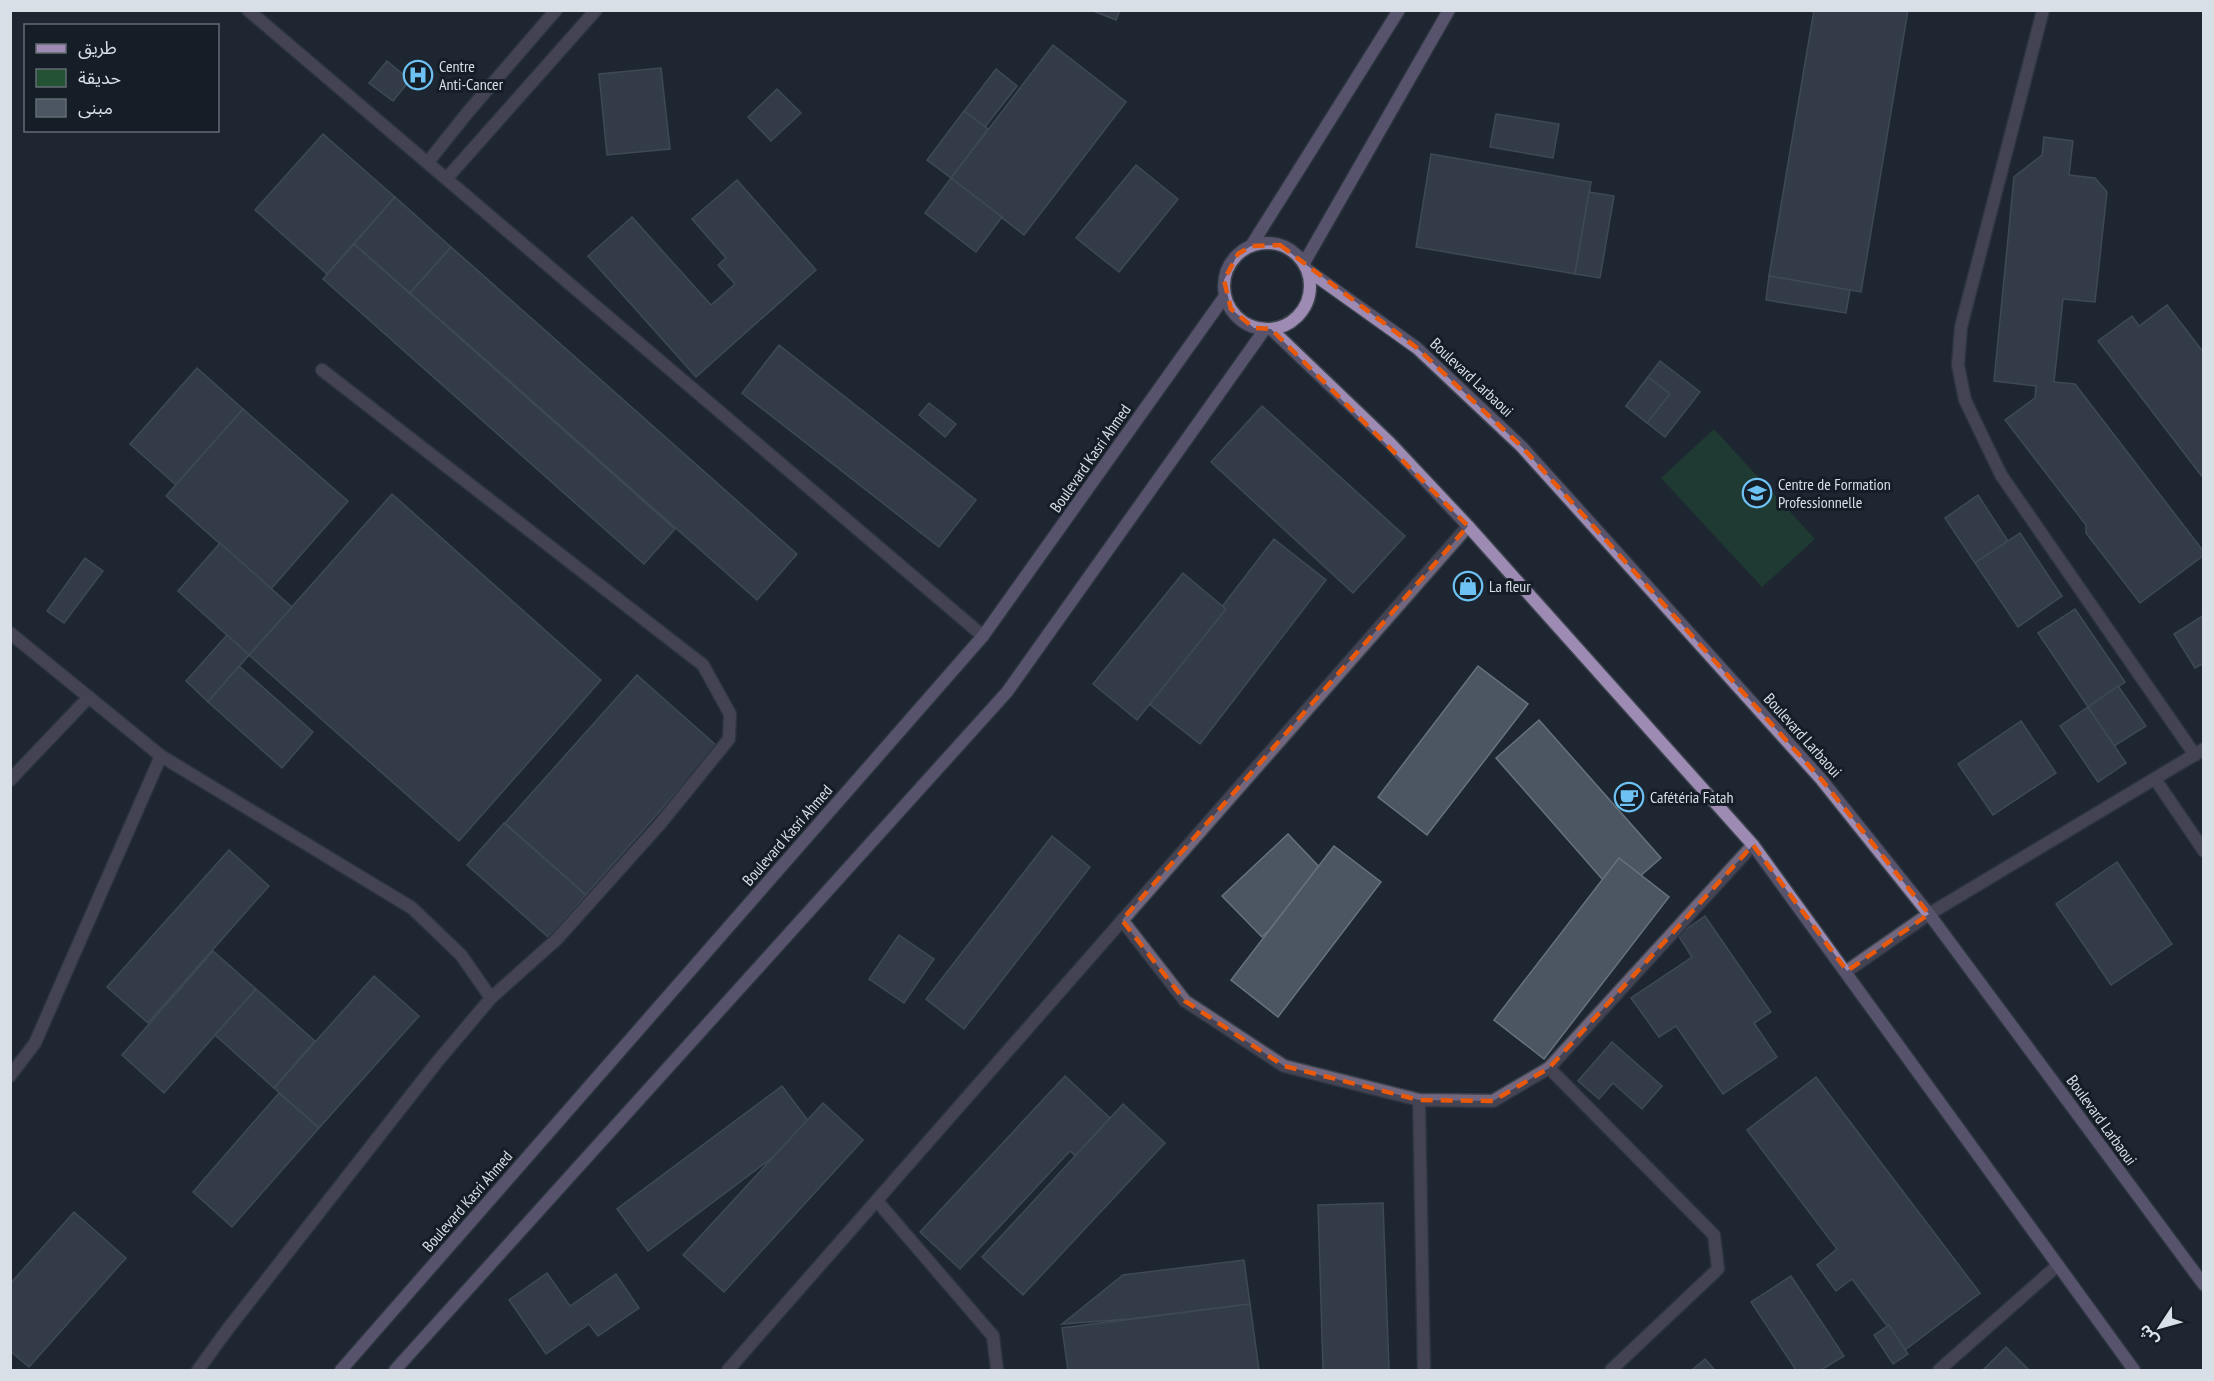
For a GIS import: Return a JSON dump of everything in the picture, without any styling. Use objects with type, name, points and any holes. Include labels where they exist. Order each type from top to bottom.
[{"type":"main road","points":[[1251,246],[1399,10]]},
{"type":"main road","points":[[1306,267],[1449,10]]},
{"type":"main road","points":[[1265,243],[1280,245],[1294,252],[1306,267],[1311,292],[1306,306],[1296,318],[1284,326],[1268,329],[1254,328],[1241,321],[1231,309],[1225,296],[1224,280],[1229,266],[1238,254],[1251,246],[1265,243]]},
{"type":"main road","name":"Boulevard Larbaoui","points":[[1306,267],[1417,348],[1522,447],[1821,779],[1929,914],[2204,1285]]},
{"type":"main road","name":"Boulevard Kasri Ahmed","points":[[341,1371],[983,636],[1225,296]]},
{"type":"main road","points":[[1268,329],[1390,443],[1468,525],[1753,845],[1847,971],[2134,1371]]},
{"type":"main road","points":[[395,1371],[1007,692],[1268,329]]},
{"type":"street","points":[[248,10],[983,636]]},
{"type":"street","points":[[428,162],[556,10]]},
{"type":"street","points":[[447,178],[596,10]]},
{"type":"street","points":[[1847,971],[1929,914],[2199,752],[2001,475],[1965,400],[1958,365],[1961,327],[2043,10]]},
{"type":"street","points":[[198,1371],[227,1330],[429,1072],[491,998],[557,939],[660,824],[729,739],[730,714],[703,665],[322,370]]},
{"type":"street","points":[[728,1371],[1468,525]]},
{"type":"street","points":[[10,633],[161,756],[412,908],[461,955],[491,998]]},
{"type":"street","points":[[10,780],[89,697]]},
{"type":"street","points":[[10,1076],[35,1043],[161,756]]},
{"type":"street","points":[[2155,779],[2204,851]]},
{"type":"street","points":[[1122,921],[1185,1001],[1284,1066],[1419,1100],[1493,1101],[1549,1068],[1753,845]]},
{"type":"street","points":[[1549,1068],[1714,1235],[1718,1269],[1611,1371]]},
{"type":"street","points":[[1419,1100],[1424,1371]]},
{"type":"street","points":[[877,1201],[993,1336],[997,1371]]},
{"type":"street","points":[[1939,1371],[2058,1264]]},
{"type":"highlighted area","points":[[1280,245],[1417,348],[1522,447],[1821,779],[1929,914],[1847,971],[1753,845],[1549,1068],[1493,1101],[1419,1100],[1284,1066],[1185,1001],[1122,920],[1468,526],[1271,329],[1254,328],[1231,309],[1224,280],[1238,254],[1251,246]]},
{"type":"green space","points":[[1714,429],[1815,539],[1762,587],[1661,478]]},
{"type":"building","points":[[1091,10],[1120,10],[1116,20]]},
{"type":"building","points":[[1814,10],[1908,10],[1861,292],[1769,276]]},
{"type":"building","points":[[1053,45],[1126,102],[1024,235],[951,178]]},
{"type":"building","points":[[387,61],[410,80],[393,101],[369,83]]},
{"type":"building","points":[[661,68],[670,149],[607,155],[599,74]]},
{"type":"building","points":[[996,69],[1017,86],[985,127],[964,111]]},
{"type":"building","points":[[777,89],[801,113],[771,141],[748,117]]},
{"type":"building","points":[[964,111],[988,129],[951,178],[927,160]]},
{"type":"building","points":[[1496,114],[1559,124],[1553,158],[1490,147]]},
{"type":"building","points":[[323,134],[395,197],[327,274],[255,210]]},
{"type":"building","points":[[2044,137],[2073,141],[2069,175],[2095,178],[2107,192],[2095,302],[2063,299],[2054,382],[2075,384],[2204,552],[2204,555],[2140,603],[2086,533],[2086,525],[2005,420],[2035,398],[2036,386],[1994,381],[2014,177],[2042,155]]},
{"type":"building","points":[[1431,154],[1591,182],[1575,274],[1416,247]]},
{"type":"building","points":[[1136,165],[1178,199],[1119,272],[1076,238]]},
{"type":"building","points":[[951,178],[1002,217],[976,252],[925,213]]},
{"type":"building","points":[[737,180],[816,270],[696,377],[588,256],[632,217],[711,305],[735,284],[718,265],[726,258],[692,219]]},
{"type":"building","points":[[1589,192],[1614,196],[1600,278],[1575,274]]},
{"type":"building","points":[[395,197],[451,247],[410,293],[354,244]]},
{"type":"building","points":[[354,244],[675,529],[644,564],[323,279]]},
{"type":"building","points":[[451,247],[797,554],[757,600],[410,293]]},
{"type":"building","points":[[1769,276],[1850,290],[1846,313],[1766,300]]},
{"type":"building","points":[[2167,305],[2204,353],[2204,479],[2098,341],[2132,316],[2139,326]]},
{"type":"building","points":[[779,345],[976,500],[939,547],[742,393]]},
{"type":"building","points":[[1660,361],[1700,392],[1665,437],[1626,406]]},
{"type":"building","points":[[197,368],[243,409],[176,485],[130,444]]},
{"type":"building","points":[[1648,377],[1670,394],[1647,423],[1626,406]]},
{"type":"building","points":[[929,403],[956,424],[945,437],[919,415]]},
{"type":"building","points":[[1262,406],[1405,536],[1353,593],[1211,462]]},
{"type":"building","points":[[243,409],[348,501],[271,589],[166,496]]},
{"type":"building","points":[[392,494],[601,680],[459,841],[249,655]]},
{"type":"building","points":[[1978,495],[2008,541],[1975,563],[1945,518]]},
{"type":"building","points":[[2020,533],[2062,596],[2018,627],[1975,563]]},
{"type":"building","points":[[1274,539],[1326,580],[1200,744],[1148,703]]},
{"type":"building","points":[[220,543],[292,607],[249,655],[178,591]]},
{"type":"building","points":[[85,558],[103,571],[64,623],[47,611]]},
{"type":"building","points":[[1183,573],[1226,609],[1137,720],[1093,684]]},
{"type":"building","points":[[2075,609],[2125,682],[2088,707],[2038,633]]},
{"type":"building","points":[[2204,615],[2204,663],[2195,668],[2174,634]]},
{"type":"building","points":[[227,635],[249,655],[208,702],[186,681]]},
{"type":"building","points":[[239,666],[313,732],[282,768],[208,702]]},
{"type":"building","points":[[1478,666],[1528,704],[1427,835],[1378,797]]},
{"type":"building","points":[[637,675],[717,746],[586,895],[505,823]]},
{"type":"building","points":[[2118,686],[2146,726],[2114,746],[2088,707]]},
{"type":"building","points":[[2088,707],[2126,763],[2098,782],[2060,726]]},
{"type":"building","points":[[1539,720],[1661,858],[1617,896],[1496,758]]},
{"type":"building","points":[[2021,721],[2056,773],[1993,815],[1958,764]]},
{"type":"building","points":[[504,823],[586,895],[549,938],[467,865]]},
{"type":"building","points":[[1288,834],[1327,875],[1262,937],[1222,896]]},
{"type":"building","points":[[1052,836],[1090,867],[964,1029],[926,999]]},
{"type":"building","points":[[1334,846],[1381,882],[1278,1017],[1231,980]]},
{"type":"building","points":[[229,850],[269,886],[148,1023],[107,987]]},
{"type":"building","points":[[1619,858],[1669,897],[1544,1059],[1494,1020]]},
{"type":"building","points":[[2117,862],[2172,944],[2111,985],[2056,904]]},
{"type":"building","points":[[1705,916],[1771,1012],[1754,1023],[1777,1057],[1723,1094],[1676,1026],[1659,1037],[1631,998],[1692,957],[1678,935]]},
{"type":"building","points":[[899,935],[934,959],[904,1003],[869,979]]},
{"type":"building","points":[[213,951],[256,989],[164,1093],[122,1055]]},
{"type":"building","points":[[374,976],[419,1016],[319,1128],[274,1088]]},
{"type":"building","points":[[256,989],[315,1041],[274,1088],[215,1035]]},
{"type":"building","points":[[1612,1042],[1662,1086],[1642,1109],[1613,1083],[1599,1099],[1578,1081]]},
{"type":"building","points":[[1065,1076],[1124,1131],[1089,1169],[1070,1151],[960,1269],[920,1232]]},
{"type":"building","points":[[1816,1077],[1980,1293],[1905,1350],[1852,1279],[1836,1291],[1817,1265],[1837,1249],[1747,1130]]},
{"type":"building","points":[[782,1086],[813,1127],[648,1251],[617,1209]]},
{"type":"building","points":[[279,1093],[319,1128],[232,1227],[193,1192]]},
{"type":"building","points":[[823,1103],[863,1140],[724,1292],[683,1255]]},
{"type":"building","points":[[1123,1104],[1165,1143],[1023,1295],[982,1257]]},
{"type":"building","points":[[1383,1203],[1389,1370],[1323,1370],[1318,1205]]},
{"type":"building","points":[[74,1212],[126,1258],[29,1367],[10,1351],[10,1284]]},
{"type":"building","points":[[1244,1260],[1250,1304],[1129,1319],[1062,1324],[1123,1275]]},
{"type":"building","points":[[547,1273],[570,1306],[616,1274],[639,1308],[598,1336],[589,1324],[546,1354],[509,1300]]},
{"type":"building","points":[[1791,1276],[1844,1356],[1821,1370],[1796,1370],[1751,1302]]},
{"type":"building","points":[[1250,1304],[1259,1370],[1068,1370],[1062,1328]]},
{"type":"building","points":[[1889,1325],[1908,1354],[1893,1364],[1874,1335]]},
{"type":"building","points":[[2006,1347],[2029,1370],[1983,1370]]},
{"type":"building","points":[[1705,1359],[1715,1370],[1692,1370]]},
{"type":"place","name":"Centre Anti-Cancer","points":[[418,75]]},
{"type":"place","name":"Centre de Formation Professionnelle","points":[[1757,493]]},
{"type":"place","name":"La fleur","points":[[1468,586]]},
{"type":"place","name":"Cafétéria Fatah","points":[[1629,797]]}]
